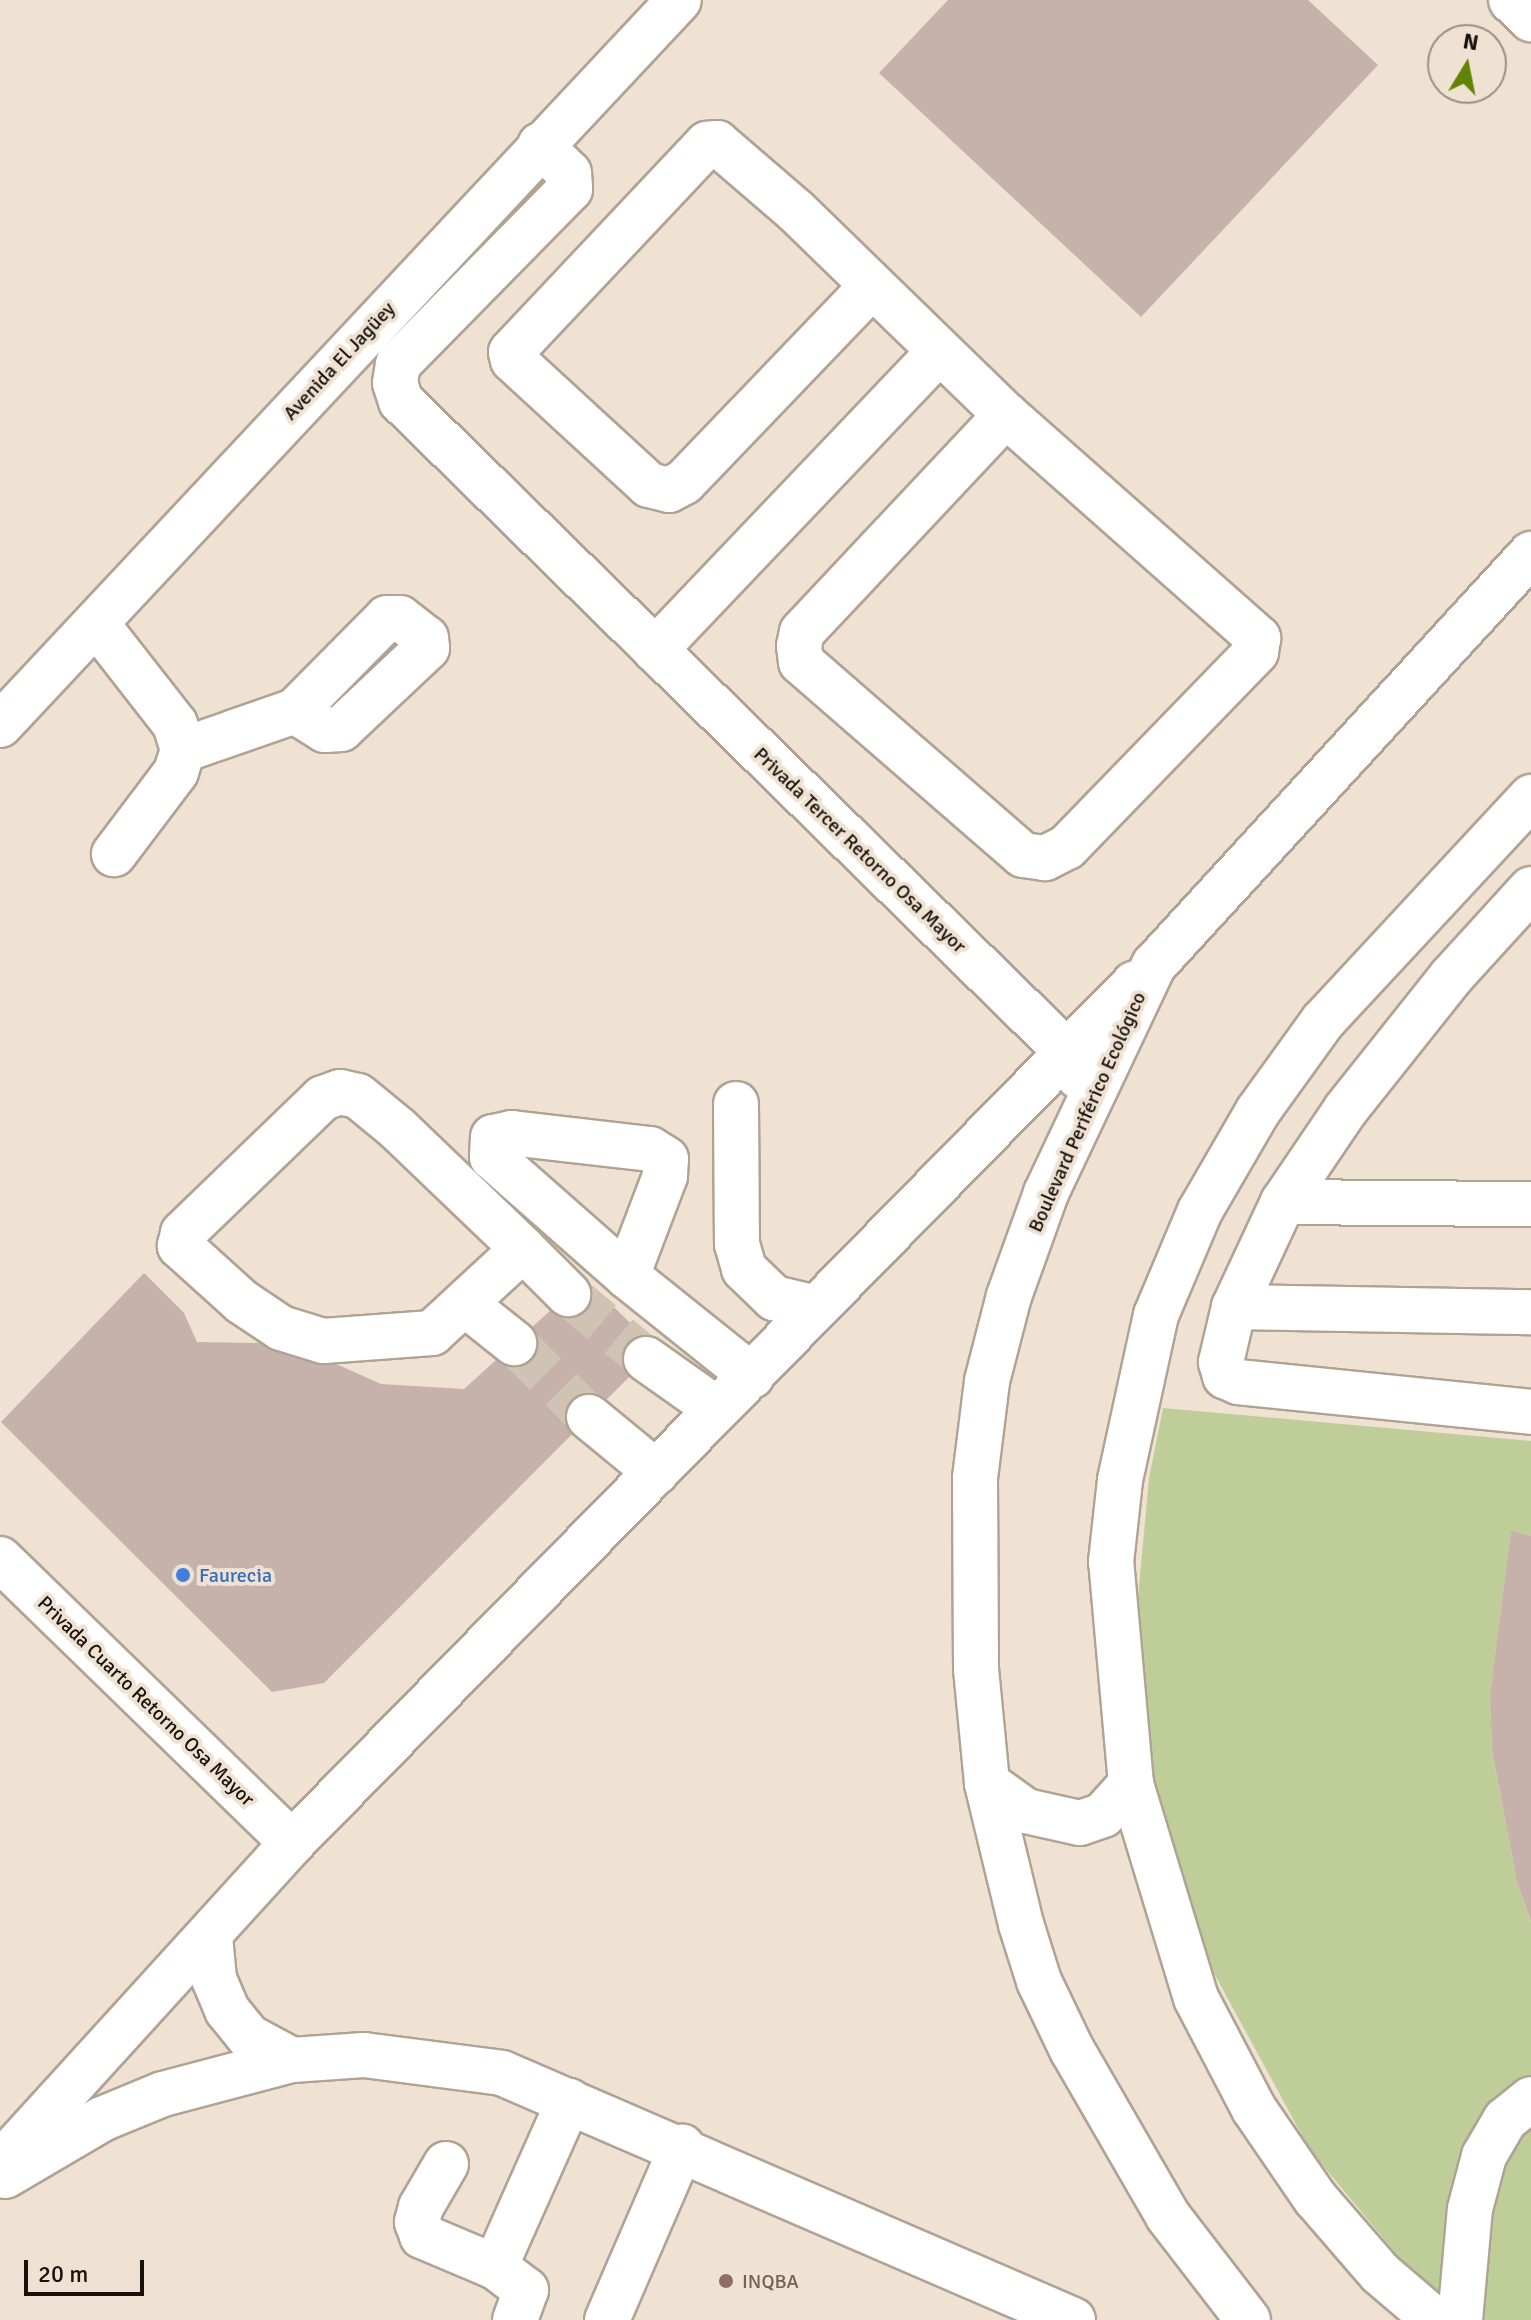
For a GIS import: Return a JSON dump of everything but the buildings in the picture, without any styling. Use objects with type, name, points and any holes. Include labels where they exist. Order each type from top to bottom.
[{"type":"street","name":"Avenida El Jagüey","points":[[0,725],[679,0]]},
{"type":"street","points":[[1511,0],[1531,19]]},
{"type":"street","points":[[872,286],[684,482],[669,490],[649,485],[513,360],[511,352],[707,144],[729,148],[872,286],[938,353],[1235,617],[1260,645],[1067,847],[1045,858],[1023,855],[801,662],[799,646],[802,632],[1006,415]]},
{"type":"street","name":"Privada Tercer Retorno Osa Mayor","points":[[540,145],[569,173],[570,189],[398,364],[395,383],[401,401],[1065,1050]]},
{"type":"street","points":[[655,650],[938,353]]},
{"type":"street","name":"Boulevard Periférico Ecológico","points":[[1248,2320],[1168,2216],[1072,2050],[1039,1981],[1021,1924],[987,1783],[976,1669],[975,1478],[987,1381],[1009,1296],[1035,1222],[1154,965],[1531,554]]},
{"type":"street","points":[[96,623],[175,724],[183,750],[176,772],[114,854]]},
{"type":"street","points":[[183,750],[295,711]]},
{"type":"street","points":[[1435,2320],[1380,2273],[1315,2198],[1254,2109],[1196,1998],[1131,1784],[1111,1562],[1120,1480],[1156,1315],[1200,1211],[1258,1111],[1323,1021],[1527,805]]},
{"type":"street","points":[[1531,889],[1451,977],[1346,1109],[1283,1202],[1234,1307],[1221,1362],[1225,1376],[1238,1382],[1531,1412]]},
{"type":"street","points":[[8,2160],[292,1843],[752,1376],[1065,1050],[1154,965]]},
{"type":"street","points":[[1065,1050],[1081,1083],[1084,1114]]},
{"type":"street","points":[[523,1249],[465,1304],[422,1338],[323,1341],[299,1336],[242,1302],[180,1246],[183,1233],[323,1098],[340,1092],[358,1096],[397,1128],[523,1249],[568,1294]]},
{"type":"street","points":[[736,1104],[737,1244],[744,1269],[774,1298],[816,1308]]},
{"type":"street","points":[[1283,1202],[1531,1204]]},
{"type":"street","points":[[627,1276],[752,1376]]},
{"type":"street","points":[[465,1304],[514,1343]]},
{"type":"street","points":[[1234,1307],[1531,1312]]},
{"type":"street","points":[[646,1359],[717,1409]]},
{"type":"street","points":[[589,1417],[656,1472]]},
{"type":"street","name":"Privada Cuarto Retorno Osa Mayor","points":[[0,1559],[292,1843]]},
{"type":"street","points":[[987,1783],[1026,1811],[1080,1823],[1103,1815],[1131,1784]]},
{"type":"street","points":[[210,1936],[214,1979],[227,2010],[249,2037],[292,2060]]},
{"type":"street","points":[[8,2160],[163,2094],[292,2060],[364,2055],[502,2073],[682,2147],[1000,2305],[1073,2320]]},
{"type":"street","points":[[1460,2320],[1468,2224],[1484,2156],[1505,2120],[1531,2099]]},
{"type":"street","points":[[495,2267],[569,2101]]},
{"type":"street","points":[[607,2320],[682,2147]]},
{"type":"street","points":[[446,2164],[421,2207],[417,2222],[422,2236],[495,2267],[526,2290],[515,2320]]},
{"type":"green space","points":[[1163,1408],[1531,1441],[1531,1536],[1511,1532],[1490,1694],[1492,1752],[1517,1882],[1531,1923],[1531,2320],[1462,2320],[1413,2274],[1310,2150],[1209,1964],[1144,1765],[1138,1598],[1149,1478]]},
{"type":"tunnel","points":[[568,1294],[646,1359]]},
{"type":"tunnel","points":[[514,1343],[589,1417]]},
{"type":"place","name":"Faurecia","points":[[183,1575]]},
{"type":"place","name":"INQBA","points":[[726,2281]]}]
